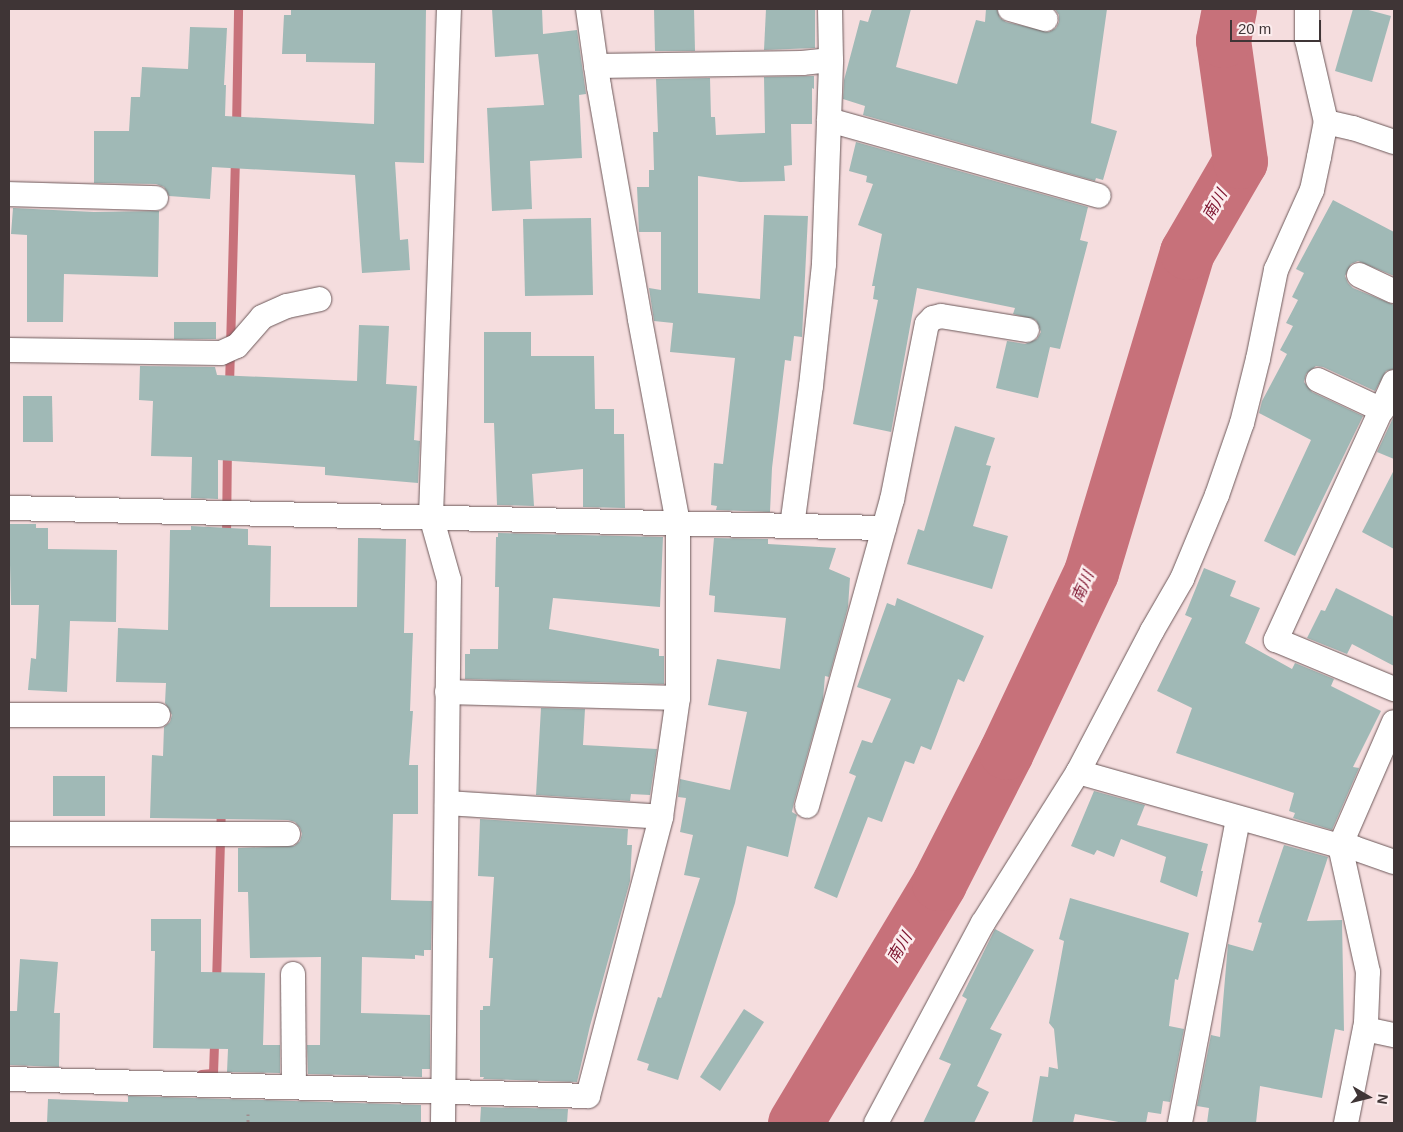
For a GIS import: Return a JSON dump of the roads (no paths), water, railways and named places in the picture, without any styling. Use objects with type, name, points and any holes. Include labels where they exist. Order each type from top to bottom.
[{"type":"street","points":[[443,1123],[449,580],[431,516],[449,9]]},
{"type":"street","points":[[9,1079],[588,1096],[661,817],[678,698],[678,523],[640,319],[596,66],[588,9]]},
{"type":"street","points":[[792,526],[811,386],[824,264],[831,60],[830,9]]},
{"type":"street","points":[[1010,9],[1046,19]]},
{"type":"street","points":[[876,1123],[983,923],[1078,772],[1152,631],[1182,579],[1218,495],[1242,423],[1276,270],[1312,190],[1326,122],[1306,40],[1307,9]]},
{"type":"street","points":[[596,66],[802,63],[831,60]]},
{"type":"street","points":[[828,120],[1099,196]]},
{"type":"street","points":[[1326,122],[1353,128],[1394,142]]},
{"type":"street","points":[[9,194],[156,198]]},
{"type":"street","points":[[1359,275],[1394,292]]},
{"type":"street","points":[[9,350],[221,353],[236,346],[262,317],[269,313],[287,306],[319,299]]},
{"type":"street","points":[[807,806],[884,528],[927,324],[932,318],[941,316],[1027,330]]},
{"type":"street","points":[[1318,380],[1382,410]]},
{"type":"street","points":[[1394,382],[1276,640],[1394,689]]},
{"type":"street","points":[[9,508],[431,516],[884,528]]},
{"type":"street","points":[[447,692],[678,698]]},
{"type":"street","points":[[9,715],[158,715]]},
{"type":"street","points":[[1346,1123],[1365,1029],[1368,972],[1340,846],[1394,722]]},
{"type":"street","points":[[1078,772],[1238,818],[1340,846],[1354,848],[1394,862]]},
{"type":"street","points":[[447,803],[661,817]]},
{"type":"street","points":[[1180,1123],[1238,818]]},
{"type":"street","points":[[9,834],[288,834]]},
{"type":"street","points":[[293,974],[294,1087]]},
{"type":"street","points":[[1365,1029],[1394,1035]]},
{"type":"waterway","points":[[236,128],[238,9]]},
{"type":"waterway","name":"南川","points":[[795,1123],[939,883],[1006,752],[1091,572],[1187,252],[1240,161],[1223,40],[1229,9]]},
{"type":"waterway","points":[[229,386],[235,156]]},
{"type":"waterway","points":[[226,538],[227,449]]},
{"type":"waterway","points":[[216,983],[221,808]]},
{"type":"waterway","points":[[201,1074],[213,1073],[214,1038]]}]
